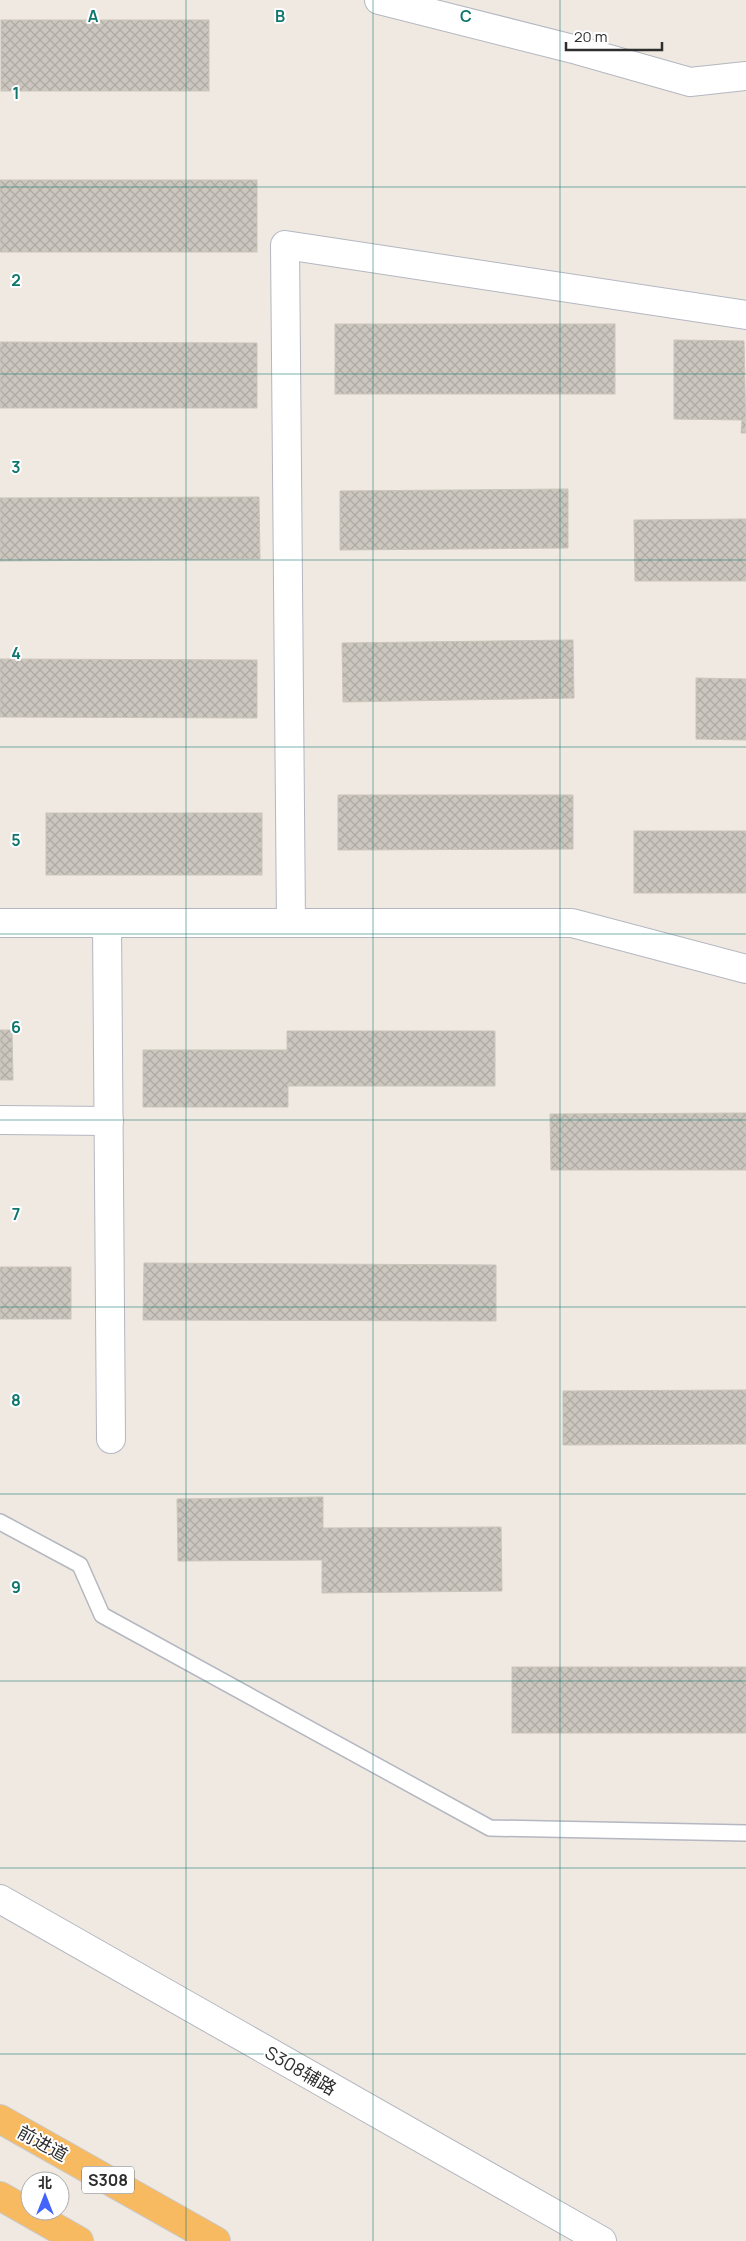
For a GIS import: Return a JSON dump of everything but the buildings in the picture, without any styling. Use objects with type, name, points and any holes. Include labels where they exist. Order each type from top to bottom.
[{"type":"highway","name":"前进道","points":[[0,2119],[216,2241]]},
{"type":"highway","points":[[0,2196],[79,2241]]},
{"type":"street","points":[[379,0],[577,50],[690,82],[746,76]]},
{"type":"street","points":[[291,923],[285,245],[746,315]]},
{"type":"street","points":[[0,923],[572,923],[746,970]]},
{"type":"street","points":[[106,923],[112,1439]]},
{"type":"street","points":[[0,1120],[109,1121]]},
{"type":"street","name":"S308辅路","points":[[0,1899],[602,2241]]},
{"type":"lane","points":[[0,1522],[80,1565],[102,1615],[490,1828],[746,1833]]}]
